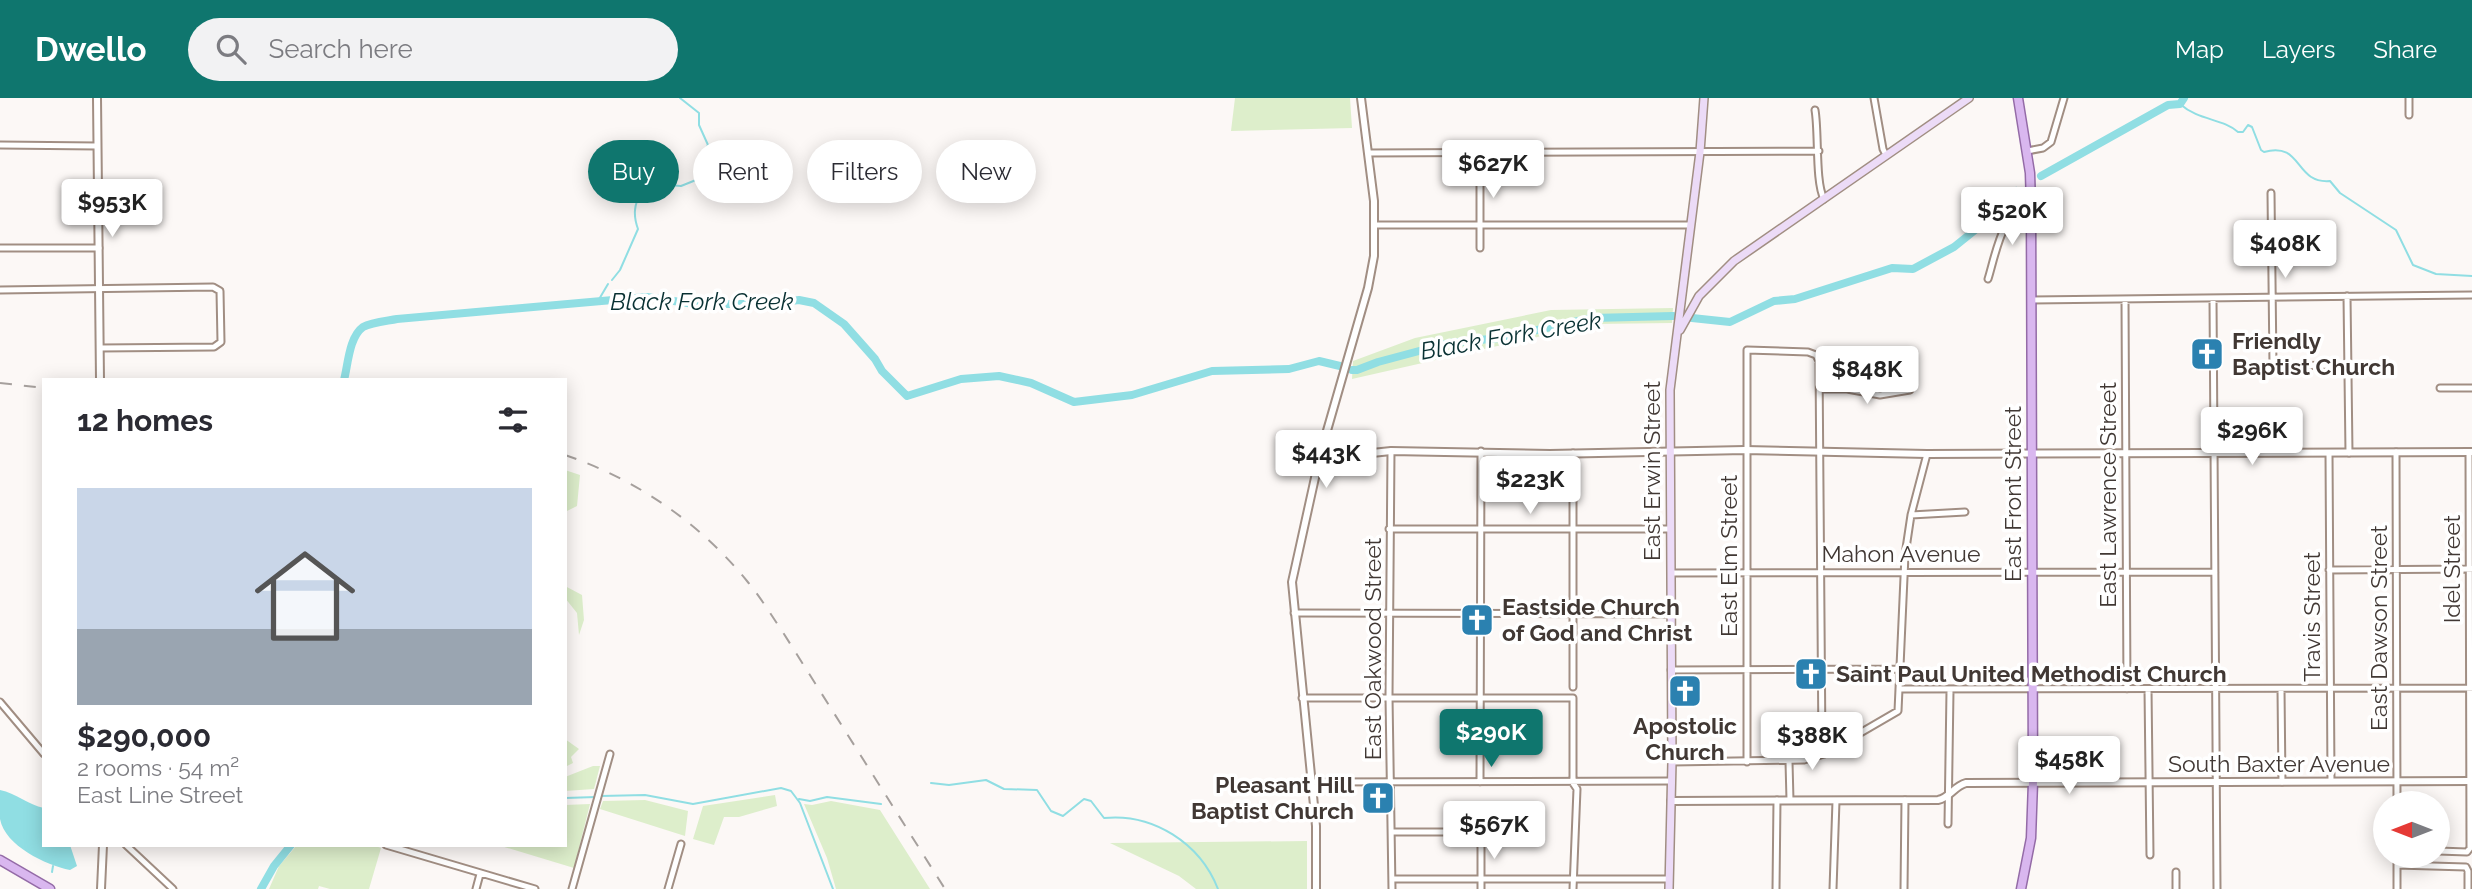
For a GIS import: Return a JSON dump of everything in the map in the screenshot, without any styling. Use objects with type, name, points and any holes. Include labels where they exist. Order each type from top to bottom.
[{"type":"main road","name":"East Erwin Street","points":[[1670,889],[1670,390],[1700,152],[1704,98]]},
{"type":"main road","points":[[1675,341],[1699,296],[1734,261],[1969,98]]},
{"type":"main road","name":"East Front Street","points":[[2018,98],[2027,151],[2031,205],[2033,782],[2032,826],[2023,889]]},
{"type":"main road","points":[[1682,291],[1690,298],[1699,296]]},
{"type":"main road","points":[[0,860],[50,889]]},
{"type":"street","points":[[97,98],[100,378]]},
{"type":"street","points":[[1316,889],[1316,837],[1294,614],[1293,571],[1320,455],[1368,288],[1374,256],[1375,225],[1361,98]]},
{"type":"street","points":[[1874,98],[1886,155]]},
{"type":"street","points":[[2027,151],[2043,148],[2051,142],[2064,98]]},
{"type":"street","points":[[2409,98],[2409,115]]},
{"type":"street","points":[[1815,110],[1819,190],[1824,199]]},
{"type":"street","points":[[0,145],[97,146]]},
{"type":"street","points":[[1368,153],[1819,151]]},
{"type":"street","points":[[1480,152],[1480,248]]},
{"type":"street","points":[[2271,193],[2273,366],[2348,365]]},
{"type":"street","points":[[1987,279],[2010,217],[2021,206],[2031,205]]},
{"type":"street","points":[[1375,225],[1690,225]]},
{"type":"street","points":[[0,248],[99,248]]},
{"type":"street","points":[[0,290],[218,289],[221,294],[221,342],[217,346],[100,348]]},
{"type":"street","points":[[2031,300],[2472,295]]},
{"type":"street","points":[[2347,296],[2349,453]]},
{"type":"street","points":[[2213,299],[2217,889]]},
{"type":"street","name":"East Lawrence Street","points":[[2126,300],[2127,689]]},
{"type":"street","name":"East Elm Street","points":[[1747,762],[1747,350],[1800,351],[1813,354],[1818,358],[1821,389]]},
{"type":"street","points":[[2440,388],[2472,388]]},
{"type":"street","points":[[1824,754],[1821,670],[1821,389],[1847,389],[1880,395],[1910,390]]},
{"type":"street","points":[[1320,455],[1338,457],[1391,452],[1658,453],[1745,450],[1927,454],[2471,452]]},
{"type":"street","name":"East Oakwood Street","points":[[1391,452],[1389,696],[1392,889]]},
{"type":"street","points":[[1480,782],[1481,452]]},
{"type":"street","name":"East Dawson Street","points":[[2396,452],[2397,791]]},
{"type":"street","name":"Idel Street","points":[[2450,851],[2467,852],[2470,848],[2471,452]]},
{"type":"street","points":[[1573,453],[1573,687]]},
{"type":"street","name":"Travis Street","points":[[2329,453],[2331,781]]},
{"type":"street","points":[[1672,762],[1804,760],[1824,754],[1898,711],[1904,572],[1911,515],[1927,454]]},
{"type":"street","points":[[1911,515],[1965,512]]},
{"type":"street","points":[[1389,529],[1670,529]]},
{"type":"street","points":[[2329,570],[2471,569]]},
{"type":"street","name":"Mahon Avenue","points":[[1671,573],[2215,572]]},
{"type":"street","points":[[1294,614],[1671,614]]},
{"type":"street","points":[[1671,670],[1900,669]]},
{"type":"street","points":[[1900,689],[2471,688]]},
{"type":"street","points":[[2148,689],[2150,856]]},
{"type":"street","points":[[2281,689],[2281,782]]},
{"type":"street","points":[[1948,824],[1950,691]]},
{"type":"street","points":[[1302,698],[1573,698],[1573,783],[1577,789],[1573,889]]},
{"type":"street","points":[[0,702],[42,752]]},
{"type":"street","points":[[572,889],[610,754]]},
{"type":"street","points":[[1789,762],[1790,800]]},
{"type":"street","points":[[1311,782],[1671,781]]},
{"type":"street","name":"South Baxter Avenue","points":[[1671,801],[1938,800],[1964,784],[2033,782],[2471,782]]},
{"type":"street","points":[[1776,889],[1777,800]]},
{"type":"street","points":[[1904,889],[1905,800]]},
{"type":"street","points":[[1833,889],[1836,801]]},
{"type":"street","points":[[1392,832],[1469,832],[1480,835],[1481,889]]},
{"type":"street","points":[[668,889],[681,844]]},
{"type":"street","points":[[101,889],[103,847]]},
{"type":"street","points":[[128,847],[173,889]]},
{"type":"street","points":[[392,847],[535,889]]},
{"type":"street","points":[[2450,866],[2466,867],[2468,889]]},
{"type":"street","points":[[2397,868],[2397,889]]},
{"type":"street","points":[[2176,872],[2176,889]]},
{"type":"street","points":[[476,889],[480,874]]},
{"type":"street","points":[[1392,879],[1670,879]]},
{"type":"green space","points":[[1235,98],[1350,98],[1352,128],[1231,131]]},
{"type":"green space","points":[[1673,308],[1672,323],[1595,324],[1352,379],[1353,361],[1415,338],[1551,310]]},
{"type":"green space","points":[[567,471],[580,475],[577,506],[567,511]]},
{"type":"green space","points":[[567,587],[582,595],[584,620],[579,635],[577,613],[567,600]]},
{"type":"green space","points":[[567,740],[579,749],[571,757],[573,763],[567,766]]},
{"type":"green space","points":[[600,766],[594,789],[567,791],[567,776]]},
{"type":"green space","points":[[775,795],[777,806],[739,817],[724,817],[714,845],[693,839],[703,806]]},
{"type":"green space","points":[[645,800],[688,811],[685,836],[600,809],[603,801]]},
{"type":"green space","points":[[831,801],[880,810],[930,889],[836,889],[827,858],[804,804]]},
{"type":"green space","points":[[590,804],[574,868],[505,847],[567,847],[567,805]]},
{"type":"green space","points":[[1307,841],[1307,889],[1196,889],[1179,876],[1110,843]]},
{"type":"green space","points":[[295,847],[381,848],[369,889],[330,889],[319,886],[318,889],[269,889],[279,866]]},
{"type":"water","points":[[0,790],[42,807],[42,847],[71,847],[77,866],[70,870],[28,853],[10,838],[0,819]]},
{"type":"waterway","points":[[612,280],[620,270],[638,229],[635,210],[641,192],[654,193],[668,185],[681,186],[696,180],[706,183],[709,176],[700,160],[708,145],[699,125],[699,113],[680,98]]},
{"type":"waterway","name":"Black Fork Creek","points":[[2041,176],[2168,105],[2180,104],[2184,98]]},
{"type":"waterway","points":[[2180,104],[2195,114],[2225,124],[2238,132],[2243,132],[2248,125],[2252,127],[2261,150],[2286,152],[2310,176],[2330,181],[2340,193],[2396,230],[2413,265],[2436,274],[2472,276]]},
{"type":"waterway","name":"Black Fork Creek","points":[[1692,318],[1730,322],[1774,301],[1795,299],[1892,268],[1913,269],[1954,247],[1995,214],[2008,196],[2016,191]]},
{"type":"waterway","points":[[598,301],[608,284]]},
{"type":"waterway","name":"Black Fork Creek","points":[[344,378],[355,337],[363,327],[371,324],[397,319],[647,297],[694,304],[767,304],[799,300],[814,303],[844,324],[875,359],[882,371],[907,396],[961,379],[999,376],[1031,383],[1074,402],[1132,395],[1212,371],[1289,369],[1319,361],[1340,366]]},
{"type":"waterway","name":"Black Fork Creek","points":[[1352,370],[1449,343],[1500,338],[1592,318],[1673,316]]},
{"type":"waterway","points":[[931,783],[949,785],[986,780],[1004,789],[1037,790],[1051,811],[1063,816],[1084,799],[1091,801],[1104,818],[1140,821],[1173,834],[1199,858],[1218,889]]},
{"type":"waterway","points":[[601,796],[645,795],[693,804],[781,788],[791,791],[800,803],[833,889]]},
{"type":"waterway","points":[[567,798],[596,797]]},
{"type":"waterway","points":[[799,799],[810,801],[827,797],[881,804]]},
{"type":"waterway","name":"Black Fork Creek","points":[[261,889],[274,866],[289,847]]},
{"type":"waterway","points":[[52,872],[53,866]]},
{"type":"railway","points":[[0,383],[42,388]]},
{"type":"railway","points":[[567,456],[617,477],[665,505],[709,540],[729,560],[757,594],[784,634],[945,889]]},
{"type":"place","name":"Friendly Baptist Church","points":[[2207,354]]},
{"type":"place","name":"Eastside Church of God and Christ","points":[[1477,620]]},
{"type":"place","name":"Saint Paul United Methodist Church","points":[[1811,674]]},
{"type":"place","name":"Apostolic Church","points":[[1685,691]]},
{"type":"place","name":"Pleasant Hill Baptist Church","points":[[1378,798]]}]
